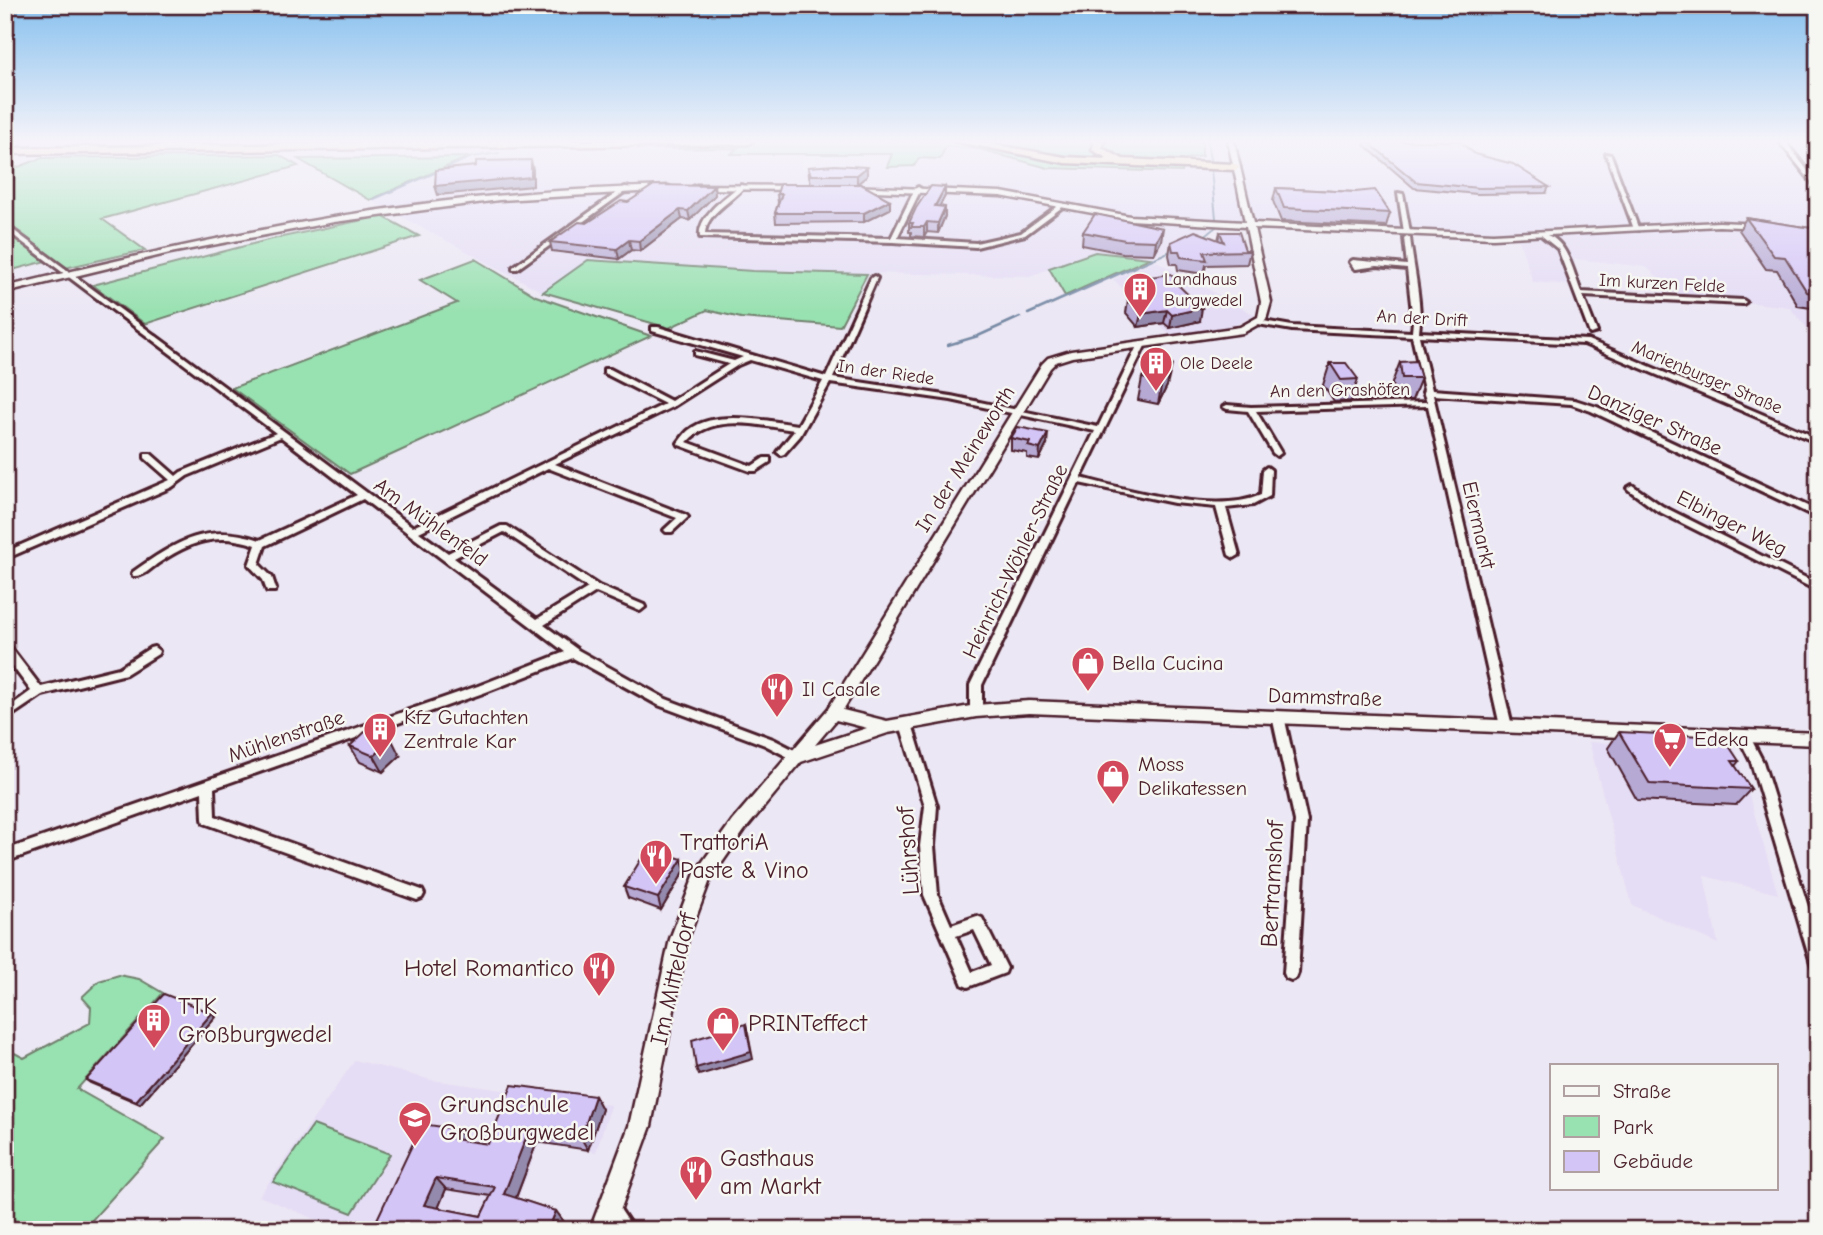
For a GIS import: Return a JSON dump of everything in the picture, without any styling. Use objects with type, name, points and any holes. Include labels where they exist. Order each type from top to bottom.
[{"type":"main road","points":[[5,290],[207,241],[349,215],[489,199]]},
{"type":"main road","points":[[1028,199],[1130,218],[1407,235],[1544,235],[1719,224],[1769,227]]},
{"type":"main road","points":[[1242,199],[1266,308],[1258,322]]},
{"type":"main road","points":[[1217,223],[1244,210]]},
{"type":"main road","points":[[1244,210],[1261,221],[1281,227]]},
{"type":"main road","name":"In der Meineworth","points":[[798,757],[833,713],[1052,360],[1071,354],[1242,330],[1258,322]]},
{"type":"main road","name":"Dammstraße","points":[[833,713],[887,727],[976,712],[1029,707],[1818,739]]},
{"type":"main road","points":[[798,757],[887,727]]},
{"type":"main road","name":"Im Mitteldorf","points":[[606,1220],[640,1126],[687,911],[702,876],[737,826],[798,757]]},
{"type":"street","points":[[515,268],[612,199]]},
{"type":"street","points":[[728,199],[710,215],[701,229],[702,236],[893,240],[963,245],[993,243],[1023,233],[1062,205]]},
{"type":"street","points":[[893,240],[913,199]]},
{"type":"street","name":"Eiermarkt","points":[[1401,199],[1417,321],[1415,333],[1506,726]]},
{"type":"street","points":[[1625,199],[1637,229]]},
{"type":"street","name":"Am Mühlenfeld","points":[[5,226],[574,653],[662,702],[769,742],[798,757]]},
{"type":"street","name":"Im kurzen Felde","points":[[1544,235],[1561,248],[1593,332]]},
{"type":"street","points":[[1374,265],[1410,267]]},
{"type":"street","points":[[781,452],[792,444],[828,380],[874,278]]},
{"type":"street","name":"Im kurzen Felde","points":[[1579,294],[1743,302]]},
{"type":"street","name":"An der Drift","points":[[1258,322],[1292,328],[1585,342]]},
{"type":"street","name":"In der Riede","points":[[655,329],[828,380],[951,398],[1018,412]]},
{"type":"street","name":"Marienburger Straße","points":[[1585,342],[1818,441]]},
{"type":"street","name":"Heinrich-Wöhler-Straße","points":[[976,712],[976,685],[1142,344]]},
{"type":"street","points":[[698,353],[735,363]]},
{"type":"street","points":[[412,531],[671,404],[735,363],[750,357]]},
{"type":"street","points":[[607,371],[671,404]]},
{"type":"street","name":"Danziger Straße","points":[[1427,392],[1572,402],[1594,409],[1818,515]]},
{"type":"street","name":"An den Grashöfen","points":[[1227,407],[1251,409],[1430,404]]},
{"type":"street","name":"An den Grashöfen","points":[[1251,409],[1277,453]]},
{"type":"street","points":[[1018,412],[1101,430]]},
{"type":"street","points":[[767,460],[754,469],[682,443],[687,434],[716,421],[800,428]]},
{"type":"street","points":[[5,555],[282,434]]},
{"type":"street","points":[[148,456],[176,480]]},
{"type":"street","points":[[547,464],[683,517],[669,530]]},
{"type":"street","points":[[1077,480],[1221,507],[1255,505],[1265,496],[1267,470]]},
{"type":"street","name":"Elbinger Weg","points":[[1632,488],[1659,508],[1818,589]]},
{"type":"street","points":[[137,575],[163,555],[206,534],[223,533],[261,544],[363,496]]},
{"type":"street","points":[[1221,507],[1234,555]]},
{"type":"street","points":[[449,557],[504,528],[595,588],[640,607]]},
{"type":"street","points":[[261,544],[254,565],[268,579],[271,589]]},
{"type":"street","points":[[537,624],[595,588]]},
{"type":"street","points":[[5,648],[38,692]]},
{"type":"street","points":[[5,716],[38,692],[122,671],[154,651]]},
{"type":"street","name":"Mühlenstraße","points":[[5,856],[494,684],[574,653]]},
{"type":"street","name":"Bertramshof","points":[[1278,716],[1301,821],[1291,973]]},
{"type":"street","name":"Lührshof","points":[[906,724],[931,806],[927,846],[930,895],[947,933]]},
{"type":"street","points":[[1744,736],[1757,762],[1818,963]]},
{"type":"street","name":"Mühlenstraße","points":[[208,785],[209,819],[417,894]]},
{"type":"street","points":[[606,1220],[625,1230]]},
{"type":"shaded area","points":[[1818,199],[1818,341],[1789,307],[1677,294],[1646,267],[1575,259],[1572,285],[1533,282],[1518,238],[1214,228],[1150,258],[1095,252],[1030,276],[753,271],[588,260],[543,292],[370,200]]},
{"type":"shaded area","points":[[1155,260],[1255,315],[1231,327],[1170,335],[1113,279]]},
{"type":"shaded area","points":[[1589,742],[1735,748],[1778,894],[1704,876],[1718,944],[1632,905]]},
{"type":"shaded area","name":"Grundschule Großburgwedel","points":[[355,1060],[432,1080],[611,1105],[596,1152],[539,1144],[517,1202],[481,1230],[341,1230],[259,1196]]},
{"type":"green space","points":[[5,199],[177,199],[102,219],[145,250],[65,268],[53,259],[5,272],[5,239],[17,236],[5,226]]},
{"type":"green space","points":[[382,216],[419,236],[145,324],[93,285],[268,240]]},
{"type":"green space","points":[[1095,252],[1150,258],[1065,296],[1049,268]]},
{"type":"green space","points":[[475,259],[536,296],[651,336],[350,474],[232,388],[457,303],[420,280]]},
{"type":"green space","points":[[588,260],[753,271],[867,274],[840,326],[741,318],[707,310],[669,328],[543,292]]},
{"type":"green space","points":[[119,975],[139,979],[163,993],[77,1089],[165,1139],[83,1230],[5,1230],[5,1048],[24,1058],[90,1023],[91,1007],[82,997],[99,981]]},
{"type":"green space","points":[[313,1125],[390,1154],[352,1213],[273,1182]]},
{"type":"building","points":[[633,199],[701,199],[688,211],[680,210],[639,241],[629,240],[617,249],[550,242],[579,222],[587,223],[621,201],[628,202]]},
{"type":"building","points":[[780,199],[890,200],[864,213],[775,213]]},
{"type":"building","points":[[922,199],[939,199],[935,206],[945,207],[938,223],[927,222],[924,227],[911,227],[913,223],[909,223]]},
{"type":"building","points":[[1280,199],[1381,199],[1390,213],[1284,208]]},
{"type":"building","points":[[1095,214],[1163,228],[1156,241],[1125,240],[1083,232]]},
{"type":"building","points":[[1746,218],[1818,229],[1818,294],[1807,292],[1785,257],[1774,256]]},
{"type":"building","points":[[1195,231],[1224,242],[1220,232],[1239,232],[1245,250],[1250,251],[1204,252],[1207,260],[1181,257],[1179,251],[1173,251],[1171,242]]},
{"type":"building","points":[[1171,274],[1181,283],[1176,283],[1202,308],[1172,315],[1167,310],[1141,314],[1128,300],[1153,297],[1136,279]]},
{"type":"building","points":[[1150,361],[1172,365],[1162,382],[1142,378]]},
{"type":"building","points":[[1416,361],[1421,378],[1402,378],[1400,362]]},
{"type":"building","points":[[1330,363],[1346,363],[1358,379],[1341,380]]},
{"type":"building","points":[[1018,427],[1048,433],[1040,449],[1028,446],[1030,442],[1011,438]]},
{"type":"building","points":[[367,730],[392,740],[374,756],[350,746]]},
{"type":"building","points":[[1619,732],[1723,737],[1739,761],[1732,761],[1751,789],[1650,784]]},
{"type":"building","points":[[664,853],[682,859],[658,898],[624,887],[643,856],[659,861]]},
{"type":"building","name":"TTK Großburgwedel","points":[[164,994],[212,1013],[136,1101],[86,1080]]},
{"type":"building","name":"PRINTeffect","points":[[746,1024],[751,1052],[696,1068],[692,1040]]},
{"type":"building","points":[[512,1085],[595,1096],[581,1138],[529,1130],[504,1194],[556,1211],[548,1230],[477,1230],[478,1228],[458,1222],[455,1230],[372,1230],[422,1124],[457,1129],[453,1139],[488,1144]],"holes":[[[436,1178],[495,1187],[481,1216],[424,1205]]]},
{"type":"waterway","points":[[1214,199],[1216,218]]},
{"type":"waterway","points":[[1203,237],[1216,227]]},
{"type":"waterway","points":[[1130,269],[1173,250]]},
{"type":"waterway","points":[[1028,314],[1134,267]]},
{"type":"waterway","points":[[948,345],[978,336],[1020,317]]},
{"type":"place","name":"Landhaus Burgwedel","points":[[1140,319]]},
{"type":"place","name":"Ole Deele","points":[[1156,393]]},
{"type":"place","name":"Bella Cucina","points":[[1088,693]]},
{"type":"place","name":"Il Casale","points":[[777,719]]},
{"type":"place","name":"Kfz Gutachten Zentrale Kar","points":[[380,759]]},
{"type":"place","name":"Edeka","points":[[1670,769]]},
{"type":"place","name":"Moss Delikatessen","points":[[1113,806]]},
{"type":"place","name":"TrattoriA Paste & Vino","points":[[656,886]]},
{"type":"place","name":"Hotel Romantico","points":[[599,998]]},
{"type":"place","name":"TTK Großburgwedel","points":[[154,1050]]},
{"type":"place","name":"PRINTeffect","points":[[723,1053]]},
{"type":"place","name":"Grundschule Großburgwedel","points":[[415,1148]]},
{"type":"place","name":"Gasthaus am Markt","points":[[696,1202]]}]
